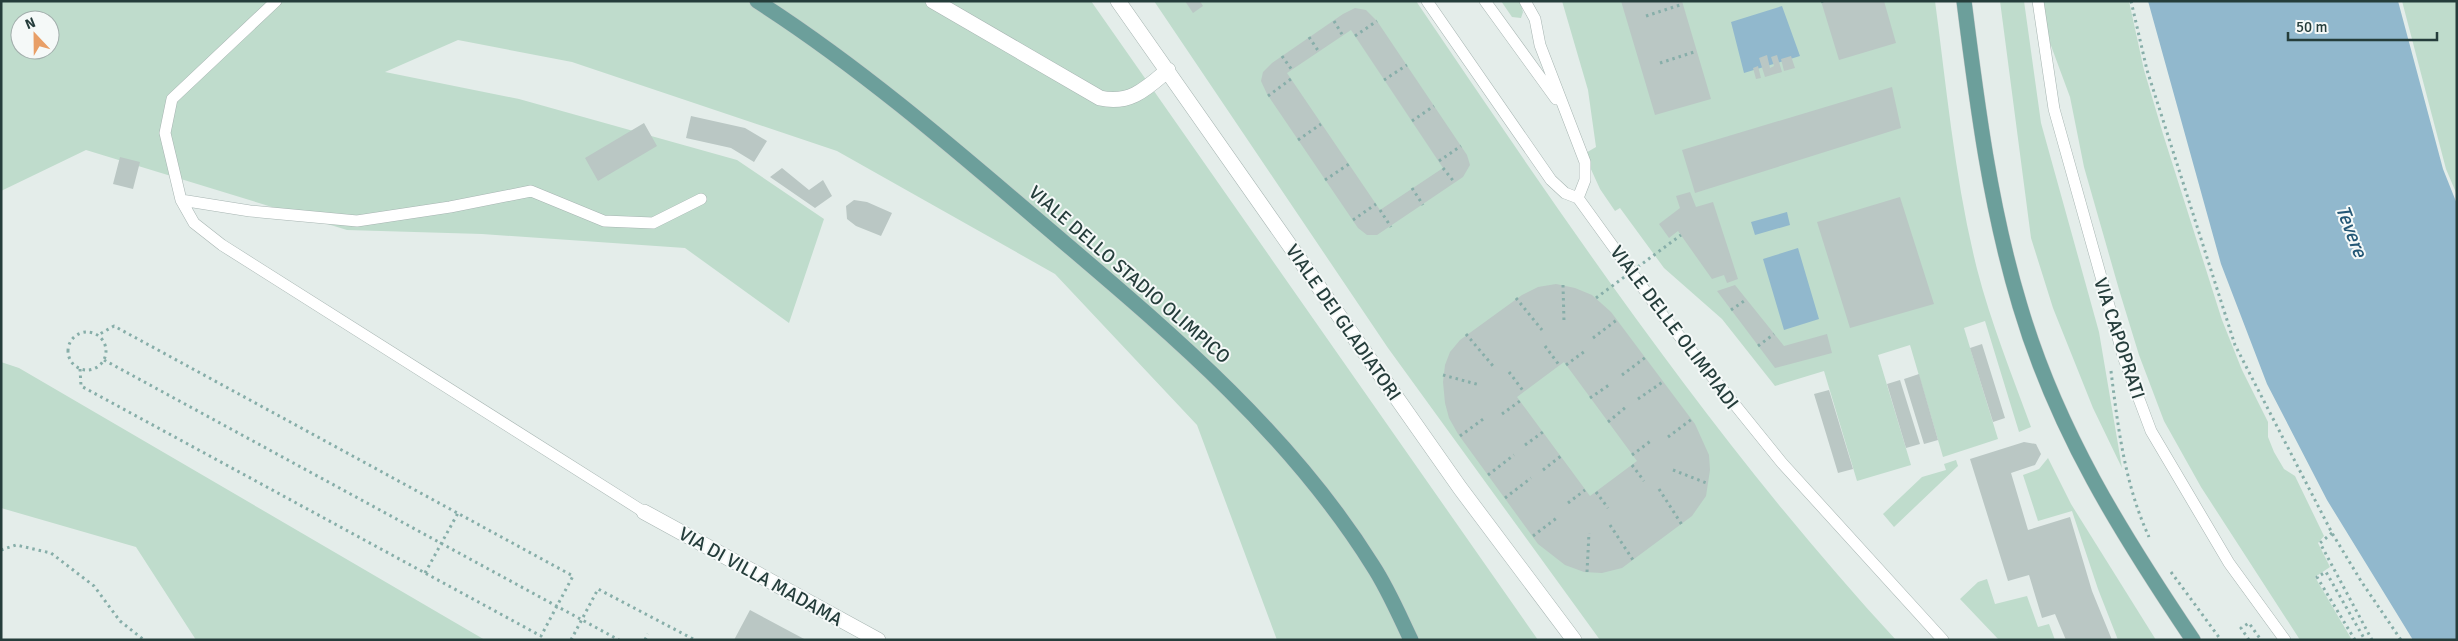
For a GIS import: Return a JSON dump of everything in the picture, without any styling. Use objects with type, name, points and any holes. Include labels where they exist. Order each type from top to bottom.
[{"type":"main road","name":"VIALE DELLO STADIO OLIMPICO","points":[[757,1],[838,57],[963,158],[1181,342],[1222,381],[1258,417],[1334,509],[1374,568],[1411,640]]},
{"type":"main road","points":[[1964,1],[1988,169],[1998,219],[2018,299],[2038,358],[2066,426],[2112,515],[2193,640]]},
{"type":"street","points":[[933,1],[1100,98],[1114,100],[1130,98],[1144,91],[1168,70]]},
{"type":"street","name":"VIALE DEI GLADIATORI","points":[[1118,1],[1460,488],[1574,640]]},
{"type":"street","name":"VIA DI VILLA MADAMA","points":[[644,512],[878,640]]},
{"type":"lane","points":[[276,1],[172,99],[165,133],[181,200],[194,223],[222,245],[644,512]]},
{"type":"lane","name":"VIALE DELLE OLIMPIADI","points":[[1427,1],[1551,180],[1565,193],[1578,198],[1664,317],[1782,463],[1943,640]]},
{"type":"lane","points":[[1485,1],[1566,112]]},
{"type":"lane","points":[[1526,1],[1535,19],[1540,44],[1586,168],[1585,180],[1578,198]]},
{"type":"lane","name":"VIA CAPOPRATI","points":[[2038,1],[2054,109],[2122,350],[2151,431],[2229,563],[2285,640]]},
{"type":"lane","points":[[181,200],[250,211],[357,221],[450,207],[531,191],[604,221],[653,223],[701,199]]},
{"type":"path","points":[[2131,1],[2147,70],[2235,345],[2332,533],[2361,581],[2401,640]]},
{"type":"path","points":[[1646,16],[1683,4]]},
{"type":"path","points":[[1334,21],[1343,36]]},
{"type":"path","points":[[1355,36],[1377,21]]},
{"type":"path","points":[[1309,37],[1319,52]]},
{"type":"path","points":[[1660,63],[1697,51]]},
{"type":"path","points":[[1282,56],[1292,70]]},
{"type":"path","points":[[1384,80],[1407,65]]},
{"type":"path","points":[[1268,96],[1291,79]]},
{"type":"path","points":[[1412,121],[1434,106]]},
{"type":"path","points":[[1298,140],[1321,124]]},
{"type":"path","points":[[1439,161],[1461,146]]},
{"type":"path","points":[[1325,180],[1349,164]]},
{"type":"path","points":[[1443,168],[1455,183]]},
{"type":"path","points":[[1412,188],[1423,205]]},
{"type":"path","points":[[1353,220],[1376,204]]},
{"type":"path","points":[[1380,210],[1391,228]]},
{"type":"path","points":[[1596,298],[1681,235]]},
{"type":"path","points":[[1563,285],[1564,322]]},
{"type":"path","points":[[1516,298],[1542,330]]},
{"type":"path","points":[[1731,310],[1747,299]]},
{"type":"path","points":[[1593,338],[1618,320]]},
{"type":"path","points":[[80,369],[81,386],[541,636],[573,576],[114,326],[98,335]]},
{"type":"path","points":[[85,332],[98,335],[106,349],[104,360],[96,368],[80,369],[70,361],[68,354],[70,342],[74,337],[85,332]]},
{"type":"path","points":[[1466,334],[1493,366]]},
{"type":"path","points":[[1758,346],[1774,334]]},
{"type":"path","points":[[1545,346],[1559,365]]},
{"type":"path","points":[[1566,365],[1585,351]]},
{"type":"path","points":[[1622,375],[1646,357]]},
{"type":"path","points":[[104,360],[619,640]]},
{"type":"path","points":[[2110,369],[2126,468],[2141,520],[2151,542]]},
{"type":"path","points":[[1509,372],[1524,392]]},
{"type":"path","points":[[1443,375],[1480,385]]},
{"type":"path","points":[[1638,399],[1664,381]]},
{"type":"path","points":[[1590,398],[1609,384]]},
{"type":"path","points":[[1502,414],[1520,401]]},
{"type":"path","points":[[1608,422],[1626,407]]},
{"type":"path","points":[[1460,436],[1486,417]]},
{"type":"path","points":[[1668,437],[1692,419]]},
{"type":"path","points":[[1526,445],[1543,432]]},
{"type":"path","points":[[1632,455],[1652,440]]},
{"type":"path","points":[[1488,475],[1514,455]]},
{"type":"path","points":[[1543,470],[1560,456]]},
{"type":"path","points":[[1632,465],[1644,481]]},
{"type":"path","points":[[1673,470],[1709,484]]},
{"type":"path","points":[[1505,498],[1531,478]]},
{"type":"path","points":[[1568,503],[1585,490]]},
{"type":"path","points":[[1658,490],[1682,525]]},
{"type":"path","points":[[1596,492],[1608,508]]},
{"type":"path","points":[[425,573],[458,513]]},
{"type":"path","points":[[1533,536],[1558,517]]},
{"type":"path","points":[[1610,525],[1633,560]]},
{"type":"path","points":[[1586,572],[1589,533]]},
{"type":"path","points":[[2332,533],[2320,543],[2372,640]]},
{"type":"path","points":[[1,550],[16,544],[51,553],[94,586],[120,621],[144,640]]},
{"type":"path","points":[[2166,565],[2221,640]]},
{"type":"path","points":[[2354,640],[2317,577],[2326,572],[2365,640]]},
{"type":"path","points":[[571,640],[598,588],[694,640]]},
{"type":"path","points":[[2249,640],[2241,628],[2249,624],[2261,640]]},
{"type":"path","points":[[645,640],[648,634]]},
{"type":"green space","points":[[1,1],[1091,1],[1538,640],[1277,640],[1197,425],[1055,274],[837,151],[572,62],[458,40],[385,72],[519,99],[737,160],[824,219],[789,323],[685,248],[482,234],[347,230],[86,150],[1,191]]},
{"type":"green space","points":[[1154,1],[1416,1],[1528,166],[1644,330],[1704,410],[1830,565],[1896,640],[1600,640],[1388,348]]},
{"type":"green space","points":[[1501,1],[1520,1],[1523,12],[1521,18],[1512,17]]},
{"type":"green space","points":[[1562,1],[1935,1],[1952,136],[1969,236],[1989,309],[2031,427],[2019,432],[1985,321],[1964,328],[1998,439],[1943,457],[1910,345],[1878,355],[1911,465],[1857,481],[1824,371],[1775,386],[1722,319],[1664,268],[1620,208],[1615,211],[1600,189],[1584,154],[1596,147],[1588,90]]},
{"type":"green space","points":[[2000,1],[2024,1],[2041,123],[2099,332],[2122,468],[2093,408],[2053,308],[2031,238]]},
{"type":"green space","points":[[2042,1],[2129,1],[2144,70],[2222,320],[2242,370],[2268,422],[2268,437],[2274,452],[2284,469],[2295,476],[2324,536],[2318,543],[2330,567],[2315,577],[2352,640],[2300,640],[2201,487],[2164,421],[2139,355],[2120,293],[2084,167],[2070,97],[2050,43]]},
{"type":"green space","points":[[2402,1],[2457,1],[2457,195],[2446,169]]},
{"type":"green space","points":[[1,362],[19,368],[485,640],[196,640],[136,547],[1,508]]},
{"type":"green space","points":[[2048,458],[2071,504],[2156,640],[2118,640],[2098,589],[2072,511],[2038,521],[2023,475],[2039,469]]},
{"type":"green space","points":[[1956,460],[1958,466],[1894,527],[1883,514],[1922,477],[1946,470],[1944,464]]},
{"type":"green space","points":[[1987,579],[1995,604],[2027,596],[2038,627],[2049,624],[2055,640],[1999,640],[1960,599],[1978,582]]},
{"type":"water","name":"Tevere","points":[[2148,1],[2398,1],[2443,169],[2457,204],[2457,640],[2413,640],[2327,500],[2267,384],[2221,264]]},
{"type":"water","points":[[1782,6],[1800,56],[1744,73],[1731,22]]},
{"type":"water","points":[[1787,212],[1790,225],[1755,235],[1751,222]]},
{"type":"water","points":[[1798,248],[1819,319],[1784,330],[1763,259]]},
{"type":"building","points":[[1185,1],[1200,1],[1203,6],[1193,13]]},
{"type":"building","points":[[1621,1],[1682,1],[1711,99],[1655,115]]},
{"type":"building","points":[[1821,1],[1884,1],[1896,43],[1839,60]]},
{"type":"building","points":[[1355,8],[1366,10],[1377,21],[1467,155],[1470,165],[1463,177],[1377,235],[1367,235],[1358,228],[1267,94],[1261,81],[1263,72],[1272,63],[1343,14]],"holes":[[[1351,30],[1443,168],[1380,210],[1287,73]]]},
{"type":"building","points":[[1767,55],[1770,68],[1774,66],[1771,57],[1777,55],[1782,72],[1765,77],[1759,58]]},
{"type":"building","points":[[1791,56],[1795,68],[1784,71],[1781,59]]},
{"type":"building","points":[[1758,66],[1761,78],[1756,79],[1753,68]]},
{"type":"building","points":[[1892,87],[1901,128],[1695,193],[1682,150]]},
{"type":"building","points":[[691,116],[745,128],[767,141],[754,162],[731,148],[686,138]]},
{"type":"building","points":[[644,123],[657,146],[598,181],[585,158]]},
{"type":"building","points":[[120,157],[140,162],[133,189],[113,184]]},
{"type":"building","points":[[782,168],[809,190],[823,180],[832,196],[815,208],[770,177]]},
{"type":"building","points":[[1690,192],[1696,207],[1713,202],[1738,279],[1727,283],[1724,275],[1712,279],[1678,231],[1669,238],[1659,224],[1680,208],[1676,196]]},
{"type":"building","points":[[1900,197],[1934,304],[1850,328],[1817,222]]},
{"type":"building","points":[[854,200],[867,202],[892,213],[881,236],[856,226],[847,219],[846,206]]},
{"type":"building","points":[[1556,284],[1575,288],[1592,295],[1611,312],[1695,424],[1709,455],[1710,470],[1706,496],[1692,516],[1622,568],[1602,573],[1584,572],[1565,565],[1538,544],[1458,434],[1449,418],[1443,382],[1445,365],[1450,352],[1460,340],[1522,295],[1538,287]],"holes":[[[1564,362],[1637,461],[1590,496],[1517,397]]]},
{"type":"building","points":[[1735,285],[1784,346],[1827,334],[1832,353],[1775,368],[1717,291]]},
{"type":"building","points":[[1982,344],[2005,418],[1993,422],[1970,348]]},
{"type":"building","points":[[1919,374],[1938,440],[1924,444],[1904,379]]},
{"type":"building","points":[[1900,380],[1920,444],[1906,448],[1887,384]]},
{"type":"building","points":[[1829,390],[1853,469],[1838,473],[1814,394]]},
{"type":"building","points":[[2024,442],[2036,444],[2041,454],[2035,465],[2011,473],[2028,530],[2070,517],[2092,591],[2112,640],[2066,640],[2055,614],[2042,618],[2029,575],[2008,581],[1970,459]]},
{"type":"building","points":[[750,610],[806,640],[734,640]]}]
